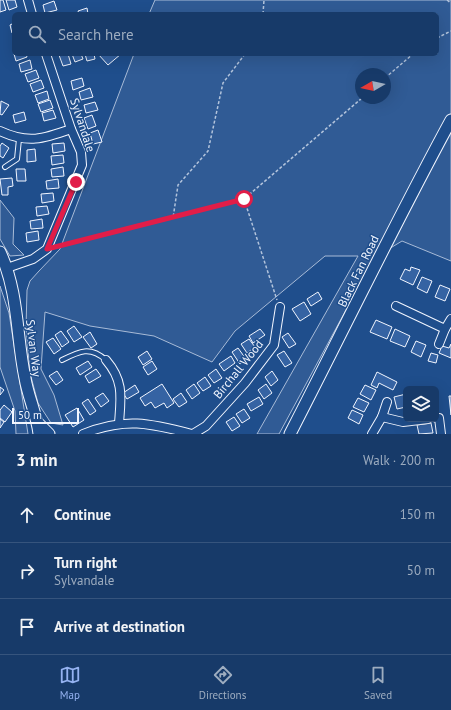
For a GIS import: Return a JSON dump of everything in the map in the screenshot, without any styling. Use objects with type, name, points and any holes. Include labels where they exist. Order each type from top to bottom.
[{"type":"main road","name":"Black Fan Road","points":[[290,434],[343,332],[407,200],[451,120]]},
{"type":"main road","name":"Sylvan Way","points":[[0,252],[7,268],[17,308],[25,378],[38,423],[39,434]]},
{"type":"main road","name":"Sylvan Way","points":[[38,423],[49,434]]},
{"type":"street","points":[[28,0],[31,12]]},
{"type":"street","name":"Sylvandale","points":[[47,56],[71,129],[81,152],[82,165],[47,249]]},
{"type":"street","points":[[0,131],[19,139],[34,139],[71,129]]},
{"type":"street","points":[[7,268],[33,259],[47,249]]},
{"type":"street","points":[[396,306],[445,329]]},
{"type":"street","name":"Birchall Wood","points":[[83,434],[119,423],[156,425],[193,434],[206,426],[245,383],[274,345],[280,307]]},
{"type":"street","points":[[439,344],[445,329],[451,320]]},
{"type":"street","points":[[106,360],[116,371],[122,395],[119,423]]},
{"type":"street","points":[[372,434],[382,417],[387,402]]},
{"type":"street","points":[[382,417],[403,422]]},
{"type":"street","points":[[439,418],[441,434]]},
{"type":"lane","points":[[5,167],[17,159],[19,139]]},
{"type":"lane","points":[[62,360],[86,350],[98,353],[106,360]]},
{"type":"path","points":[[263,12],[264,0]]},
{"type":"path","points":[[447,0],[451,3]]},
{"type":"path","points":[[439,37],[451,31]]},
{"type":"path","points":[[172,218],[178,184],[208,151],[223,83],[243,56]]},
{"type":"path","points":[[391,73],[411,56]]},
{"type":"path","points":[[47,249],[244,199],[355,104]]},
{"type":"path","points":[[244,199],[280,307]]},
{"type":"shaded area","points":[[155,0],[451,0],[451,261],[402,241],[374,258],[279,434],[257,434],[358,256],[325,256],[235,331],[212,362],[154,336],[90,326],[45,312],[41,369],[54,395],[63,425],[51,423],[38,403],[30,373],[26,328],[27,290],[30,281],[60,249],[133,56],[439,56],[439,12],[150,12]]},
{"type":"shaded area","points":[[0,200],[14,218],[13,244],[24,255],[10,256],[0,239]]},
{"type":"shaded area","points":[[0,286],[9,313],[28,434],[16,434],[15,411],[0,367]]},
{"type":"building","points":[[0,0],[3,0],[6,10],[0,12]]},
{"type":"building","points":[[6,0],[15,0],[17,7],[9,10]]},
{"type":"building","points":[[54,1],[57,10],[45,12],[43,5]]},
{"type":"building","points":[[87,8],[88,12],[78,12]]},
{"type":"building","points":[[15,56],[27,56],[27,57],[16,61]]},
{"type":"building","points":[[59,56],[69,56],[71,64],[63,66]]},
{"type":"building","points":[[73,56],[82,56],[83,59],[75,62]]},
{"type":"building","points":[[86,56],[94,56],[95,59],[87,61]]},
{"type":"building","points":[[100,56],[119,56],[108,65]]},
{"type":"building","points":[[30,60],[32,69],[21,72],[19,64]]},
{"type":"building","points":[[36,70],[39,78],[28,82],[25,74]]},
{"type":"building","points":[[82,78],[84,86],[73,90],[71,81]]},
{"type":"building","points":[[41,80],[44,88],[33,92],[30,84]]},
{"type":"building","points":[[90,88],[93,97],[81,100],[79,92]]},
{"type":"building","points":[[47,91],[49,99],[38,103],[35,95]]},
{"type":"building","points":[[50,100],[53,108],[41,112],[38,104]]},
{"type":"building","points":[[1,101],[9,105],[2,115],[0,114]]},
{"type":"building","points":[[95,102],[98,110],[86,113],[84,105]]},
{"type":"building","points":[[53,110],[56,118],[44,121],[42,113]]},
{"type":"building","points":[[24,112],[26,120],[15,123],[13,115]]},
{"type":"building","points":[[92,115],[96,126],[88,129],[84,118]]},
{"type":"building","points":[[98,130],[102,142],[93,144],[90,133]]},
{"type":"building","points":[[2,143],[9,148],[3,158],[0,156],[0,146]]},
{"type":"building","points":[[64,143],[65,151],[53,153],[52,144]]},
{"type":"building","points":[[35,149],[36,161],[27,162],[27,150]]},
{"type":"building","points":[[63,155],[64,163],[52,165],[51,156]]},
{"type":"building","points":[[63,167],[64,176],[52,177],[51,169]]},
{"type":"building","points":[[16,169],[25,169],[26,181],[17,181]]},
{"type":"building","points":[[12,178],[13,186],[8,187],[8,195],[2,195],[0,179]]},
{"type":"building","points":[[58,179],[59,188],[47,189],[46,181]]},
{"type":"building","points":[[53,193],[54,201],[42,203],[41,194]]},
{"type":"building","points":[[47,206],[49,214],[37,216],[36,207]]},
{"type":"building","points":[[42,219],[43,228],[31,229],[30,221]]},
{"type":"building","points":[[38,231],[39,240],[27,242],[26,233]]},
{"type":"building","points":[[411,267],[420,270],[413,285],[400,279],[405,269],[410,271]]},
{"type":"building","points":[[422,277],[432,281],[427,293],[417,288]]},
{"type":"building","points":[[440,285],[450,289],[445,301],[435,297]]},
{"type":"building","points":[[318,292],[322,299],[311,306],[307,299]]},
{"type":"building","points":[[304,302],[311,314],[300,321],[292,309]]},
{"type":"building","points":[[376,320],[392,327],[387,339],[370,332]]},
{"type":"building","points":[[74,326],[82,337],[74,342],[67,331]]},
{"type":"building","points":[[260,329],[265,335],[253,343],[249,336]]},
{"type":"building","points":[[395,329],[410,336],[405,347],[390,341]]},
{"type":"building","points":[[61,331],[69,342],[62,347],[55,335]]},
{"type":"building","points":[[90,332],[97,344],[91,348],[83,337]]},
{"type":"building","points":[[288,333],[296,344],[289,348],[282,337]]},
{"type":"building","points":[[53,338],[61,349],[54,354],[46,342]]},
{"type":"building","points":[[249,339],[255,347],[247,353],[241,344]]},
{"type":"building","points":[[416,341],[426,345],[421,357],[411,352]]},
{"type":"building","points":[[451,344],[451,358],[439,353],[442,346],[449,348]]},
{"type":"building","points":[[238,348],[246,359],[240,364],[232,352]]},
{"type":"building","points":[[147,351],[152,359],[143,365],[138,357]]},
{"type":"building","points":[[284,351],[292,363],[285,367],[277,355]]},
{"type":"building","points":[[431,353],[438,355],[436,363],[428,361]]},
{"type":"building","points":[[231,356],[235,363],[224,371],[219,364]]},
{"type":"building","points":[[88,361],[92,367],[80,375],[76,368]]},
{"type":"building","points":[[152,361],[157,369],[148,375],[143,367]]},
{"type":"building","points":[[96,369],[101,376],[89,383],[85,376]]},
{"type":"building","points":[[216,369],[222,378],[214,383],[208,375]]},
{"type":"building","points":[[57,371],[63,380],[56,385],[49,376]]},
{"type":"building","points":[[272,371],[278,380],[271,386],[265,377]]},
{"type":"building","points":[[377,372],[397,382],[393,390],[379,383],[377,388],[371,385]]},
{"type":"building","points":[[205,377],[211,386],[203,391],[197,383]]},
{"type":"building","points":[[162,384],[174,403],[167,408],[164,403],[155,408],[151,402],[145,406],[140,398]]},
{"type":"building","points":[[194,384],[200,393],[192,399],[186,390]]},
{"type":"building","points":[[266,384],[272,393],[264,399],[258,390]]},
{"type":"building","points":[[135,385],[139,392],[127,399],[123,393]]},
{"type":"building","points":[[365,385],[376,390],[371,400],[360,394]]},
{"type":"building","points":[[0,387],[4,390],[0,395]]},
{"type":"building","points":[[103,393],[109,401],[101,407],[95,398]]},
{"type":"building","points":[[181,393],[187,402],[179,407],[173,399]]},
{"type":"building","points":[[403,395],[403,408],[397,409],[394,397]]},
{"type":"building","points":[[449,396],[451,396],[451,415]]},
{"type":"building","points":[[259,397],[263,404],[251,411],[247,404]]},
{"type":"building","points":[[358,398],[369,403],[364,412],[353,407]]},
{"type":"building","points":[[88,399],[96,411],[90,415],[82,403]]},
{"type":"building","points":[[4,405],[12,412],[5,422],[0,418],[0,410]]},
{"type":"building","points":[[77,408],[84,420],[73,427],[65,415]]},
{"type":"building","points":[[244,409],[250,418],[242,423],[236,414]]},
{"type":"building","points":[[352,410],[363,415],[359,424],[348,418]]},
{"type":"building","points":[[234,417],[240,426],[232,431],[226,422]]},
{"type":"building","points":[[0,419],[4,422],[0,428]]},
{"type":"building","points":[[431,423],[433,433],[419,434],[417,425]]},
{"type":"route","points":[[76,182],[47,249],[244,199]]}]
